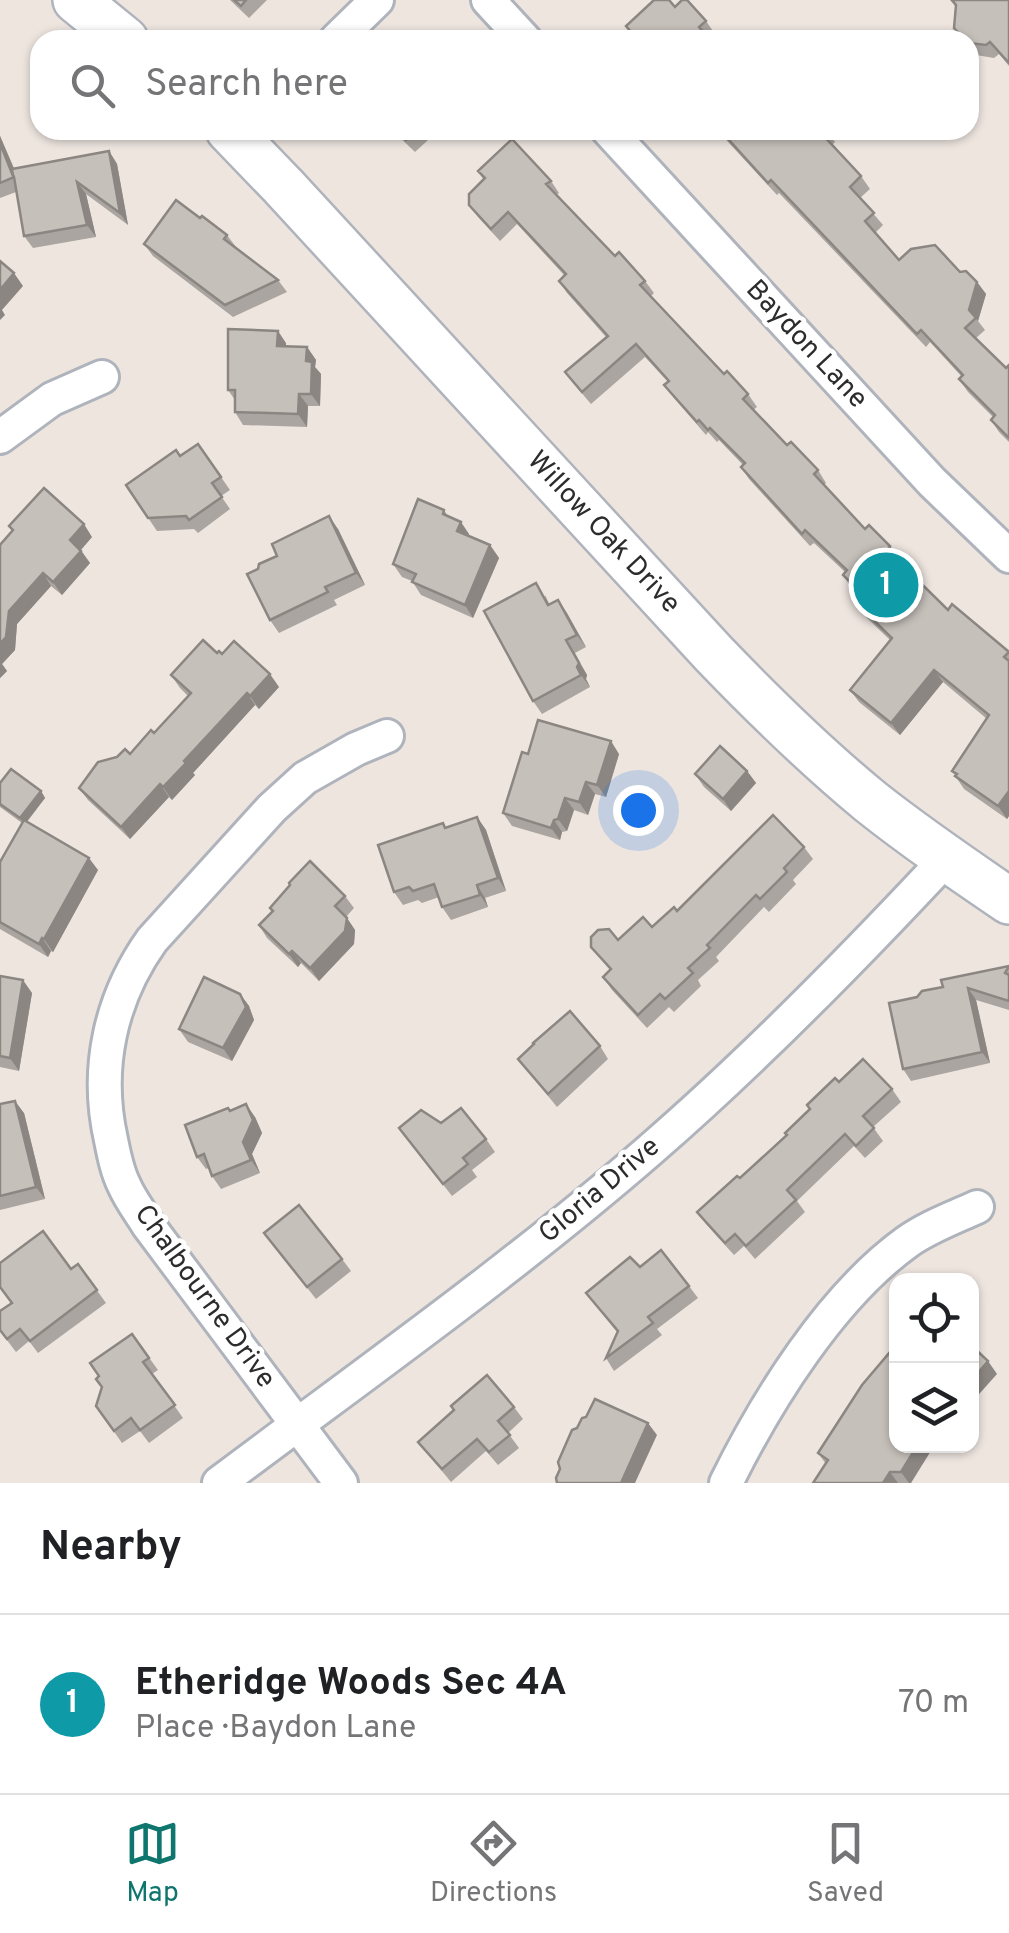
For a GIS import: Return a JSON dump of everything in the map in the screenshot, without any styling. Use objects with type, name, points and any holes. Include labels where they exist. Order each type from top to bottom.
[{"type":"street","points":[[76,0],[113,30]]},
{"type":"street","points":[[346,30],[376,0]]},
{"type":"street","points":[[488,0],[516,30]]},
{"type":"street","name":"Willow Oak Drive","points":[[244,140],[770,712],[872,802],[1009,901]]},
{"type":"street","name":"Baydon Lane","points":[[617,140],[932,482],[1009,556]]},
{"type":"street","points":[[0,437],[52,399],[102,377]]},
{"type":"street","name":"Chalbourne Drive","points":[[341,1483],[148,1225],[123,1184],[106,1119],[103,1075],[121,997],[152,940],[272,808],[305,778],[387,736]]},
{"type":"street","name":"Gloria Drive","points":[[219,1483],[473,1294],[652,1149],[775,1037],[947,858]]},
{"type":"street","points":[[726,1483],[784,1381],[862,1279],[906,1243],[976,1207]]},
{"type":"building","points":[[654,0],[669,0],[675,7],[687,0],[706,21],[699,27],[702,30],[629,30],[626,26]]},
{"type":"building","points":[[952,0],[1009,0],[1009,63],[990,42],[979,44],[979,30],[954,28],[956,5]]},
{"type":"building","points":[[513,140],[551,181],[546,184],[615,256],[619,252],[645,281],[640,285],[724,374],[727,371],[748,394],[743,399],[787,445],[791,442],[818,470],[814,474],[865,529],[869,525],[890,546],[887,550],[948,610],[952,604],[1009,652],[1004,657],[1009,661],[1009,791],[998,806],[952,771],[989,715],[934,670],[891,723],[850,690],[892,638],[858,605],[866,598],[843,575],[847,570],[805,530],[802,534],[741,467],[745,463],[710,428],[697,422],[664,385],[669,381],[636,344],[582,392],[565,372],[608,336],[559,281],[566,274],[508,212],[491,229],[469,205],[469,194],[485,178],[478,171]]},
{"type":"building","points":[[729,140],[828,140],[861,176],[850,187],[874,213],[865,221],[899,260],[911,249],[935,245],[960,272],[966,271],[977,282],[969,310],[976,318],[965,328],[1006,368],[1009,365],[1009,438],[991,420],[995,415],[959,379],[963,375],[921,330],[917,334],[771,180],[768,183]]},
{"type":"building","points":[[0,143],[13,176],[12,169],[109,151],[120,213],[77,182],[87,225],[24,236],[14,177],[0,183]]},
{"type":"building","points":[[176,200],[227,235],[224,239],[278,280],[225,305],[144,244]]},
{"type":"building","points":[[0,261],[14,273],[0,290]]},
{"type":"building","points":[[228,329],[278,331],[277,346],[307,347],[306,361],[312,362],[311,394],[299,394],[298,414],[235,412],[235,390],[228,390]]},
{"type":"building","points":[[198,444],[221,477],[212,483],[222,497],[189,520],[186,516],[148,518],[126,485],[176,450],[180,456]]},
{"type":"building","points":[[44,488],[84,524],[70,540],[81,551],[53,582],[43,573],[9,611],[6,637],[0,644],[0,545],[13,530],[9,526]]},
{"type":"building","points":[[418,499],[461,522],[457,531],[490,545],[465,605],[412,582],[416,574],[393,564]]},
{"type":"building","points":[[329,516],[356,573],[325,587],[328,592],[270,620],[247,574],[277,556],[272,544]]},
{"type":"building","points":[[536,583],[548,605],[558,600],[577,635],[566,640],[581,675],[533,701],[484,611]]},
{"type":"building","points":[[203,640],[222,654],[234,641],[270,674],[250,696],[247,693],[186,763],[163,787],[160,784],[121,827],[79,788],[98,762],[117,757],[125,749],[130,754],[191,693],[171,675]]},
{"type":"building","points":[[538,720],[611,741],[597,785],[586,782],[579,802],[565,798],[551,828],[503,813],[522,752],[528,754]]},
{"type":"building","points":[[720,746],[747,771],[723,799],[695,774]]},
{"type":"building","points":[[11,769],[41,791],[20,818],[0,804],[0,783]]},
{"type":"building","points":[[773,815],[804,847],[784,868],[787,872],[760,899],[756,895],[707,945],[710,948],[688,968],[693,973],[665,999],[660,994],[638,1015],[603,977],[611,969],[591,947],[591,937],[598,930],[609,929],[618,940],[643,917],[652,927],[674,907],[677,911]]},
{"type":"building","points":[[477,817],[498,878],[477,885],[480,895],[442,907],[434,884],[394,892],[378,845],[443,823],[445,828]]},
{"type":"building","points":[[24,820],[89,858],[39,944],[0,922],[0,862]]},
{"type":"building","points":[[310,861],[345,896],[335,906],[347,918],[345,931],[310,968],[259,925]]},
{"type":"building","points":[[1009,966],[1005,973],[1009,975],[1009,1001],[968,988],[982,1052],[903,1069],[889,1003],[943,987],[941,980]]},
{"type":"building","points":[[0,976],[23,980],[10,1058],[0,1056]]},
{"type":"building","points":[[204,977],[240,994],[246,1007],[223,1048],[179,1029]]},
{"type":"building","points":[[570,1011],[600,1046],[548,1094],[518,1059]]},
{"type":"building","points":[[863,1059],[892,1089],[863,1116],[874,1128],[856,1146],[845,1134],[787,1190],[796,1200],[746,1246],[735,1234],[725,1243],[697,1212],[787,1135],[810,1109],[807,1105],[835,1078],[839,1082]]},
{"type":"building","points":[[15,1101],[36,1187],[0,1196],[0,1104]]},
{"type":"building","points":[[246,1104],[253,1120],[243,1142],[251,1160],[212,1176],[204,1154],[197,1157],[185,1125]]},
{"type":"building","points":[[461,1108],[486,1139],[463,1158],[468,1164],[443,1184],[399,1128],[421,1110],[441,1123]]},
{"type":"building","points":[[299,1205],[342,1259],[307,1287],[264,1233]]},
{"type":"building","points":[[43,1231],[71,1269],[78,1264],[97,1290],[30,1341],[20,1329],[7,1339],[0,1330],[0,1311],[12,1303],[0,1287],[0,1263]]},
{"type":"building","points":[[661,1250],[689,1286],[648,1317],[653,1323],[606,1358],[618,1331],[586,1293],[630,1257],[640,1267]]},
{"type":"building","points":[[132,1334],[149,1358],[143,1362],[175,1405],[140,1430],[131,1418],[114,1431],[96,1406],[102,1387],[90,1363]]},
{"type":"building","points":[[889,1353],[889,1453],[913,1453],[901,1472],[890,1472],[883,1483],[813,1483],[828,1460],[818,1453],[862,1385]]},
{"type":"building","points":[[979,1353],[988,1361],[979,1372]]},
{"type":"building","points":[[487,1375],[514,1407],[498,1421],[510,1435],[489,1452],[477,1439],[442,1469],[418,1442]]},
{"type":"building","points":[[595,1399],[648,1423],[621,1483],[557,1483],[558,1462],[572,1430],[586,1417]]},
{"type":"place","name":"Etheridge Woods Sec 4A","points":[[886,585]]}]
